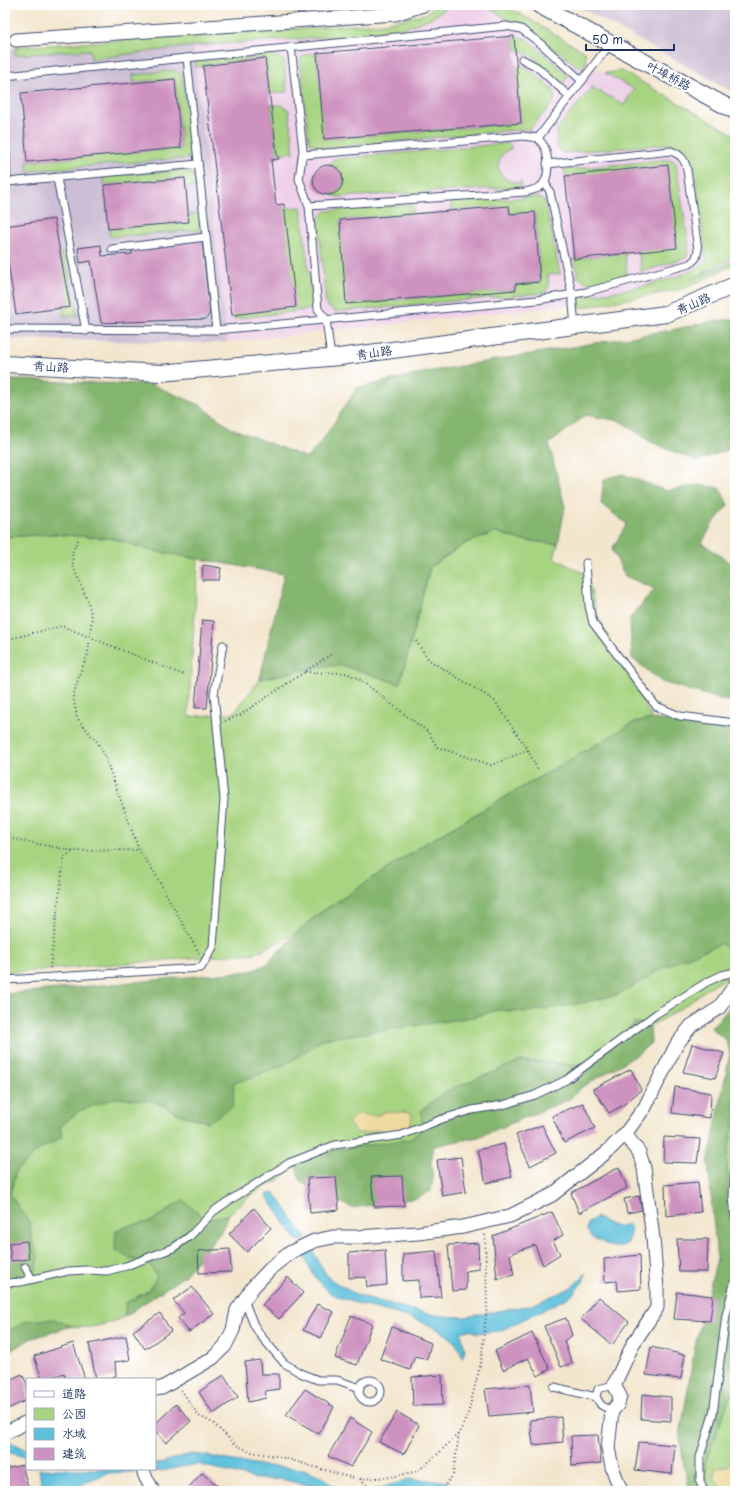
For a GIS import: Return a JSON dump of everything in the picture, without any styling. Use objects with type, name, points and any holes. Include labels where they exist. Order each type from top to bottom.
[{"type":"street","points":[[16,40],[395,14],[424,5]]},
{"type":"street","name":"叶埠桥路","points":[[539,5],[735,111]]},
{"type":"street","name":"青山路","points":[[5,364],[160,373],[331,358],[666,314],[735,285]]},
{"type":"street","points":[[157,1392],[213,1358],[225,1346],[233,1330],[237,1310],[253,1287],[273,1266],[291,1252],[314,1241],[333,1237],[418,1233],[463,1227],[510,1216],[552,1195],[608,1151],[625,1134],[645,1107],[677,1044],[691,1026],[719,1008],[735,985]]},
{"type":"street","points":[[621,1491],[612,1467],[608,1448],[612,1411],[618,1404],[620,1396],[614,1385],[633,1344],[657,1308],[653,1238],[644,1168],[640,1152],[625,1134]]},
{"type":"street","points":[[5,1433],[26,1422]]},
{"type":"street","points":[[144,1472],[153,1491]]},
{"type":"lane","points":[[5,76],[506,26],[521,29],[541,44],[582,81]]},
{"type":"lane","points":[[538,138],[610,44]]},
{"type":"lane","points":[[291,47],[303,150],[299,179],[309,206],[318,309],[326,319],[331,358]]},
{"type":"lane","points":[[187,58],[216,330]]},
{"type":"lane","points":[[522,59],[537,67],[570,97]]},
{"type":"lane","points":[[5,128],[6,185],[57,178],[198,164]]},
{"type":"lane","points":[[303,155],[524,136],[538,138],[544,147],[547,164],[545,182],[550,192],[572,294],[575,326]]},
{"type":"lane","points":[[5,329],[216,330],[538,300],[586,292],[690,264],[696,258],[698,250],[688,170],[685,161],[679,155],[671,151],[547,164]]},
{"type":"lane","points":[[57,178],[86,330]]},
{"type":"lane","points":[[309,206],[526,192],[539,188],[545,182]]},
{"type":"lane","points":[[112,249],[206,237]]},
{"type":"lane","points":[[586,563],[589,606],[593,623],[656,706],[680,716],[735,723]]},
{"type":"lane","points":[[5,980],[201,968],[213,947],[224,799],[214,694],[223,645]]},
{"type":"lane","points":[[5,1283],[68,1272],[108,1270],[126,1266],[174,1248],[190,1236],[214,1211],[289,1163],[335,1145],[402,1135],[442,1119],[472,1110],[503,1105],[535,1095],[566,1080],[656,1014],[707,982],[722,975],[735,972]]},
{"type":"lane","points":[[735,1162],[733,1196],[735,1217]]},
{"type":"lane","points":[[24,1267],[32,1279]]},
{"type":"lane","points":[[704,1491],[700,1482],[700,1457],[713,1414],[726,1315],[735,1280]]},
{"type":"lane","points":[[244,1300],[254,1325],[261,1336],[284,1363],[300,1373],[318,1380],[336,1380],[360,1388]]},
{"type":"lane","points":[[596,1397],[598,1389],[614,1385]]},
{"type":"lane","points":[[554,1387],[596,1397],[601,1405],[612,1411]]},
{"type":"path","points":[[78,540],[72,553],[73,566],[88,602],[92,617],[91,638],[88,654],[73,696],[77,718],[104,754],[139,850],[154,872],[204,962]]},
{"type":"path","points":[[5,640],[62,626],[184,675]]},
{"type":"path","points":[[416,641],[429,660],[494,700],[528,750],[538,771]]},
{"type":"path","points":[[217,724],[240,715],[333,653]]},
{"type":"path","points":[[305,672],[347,673],[359,679],[429,734],[437,747],[491,765],[528,750]]},
{"type":"path","points":[[5,837],[73,851],[139,850]]},
{"type":"path","points":[[49,978],[64,858],[73,851]]},
{"type":"path","points":[[441,1491],[453,1475],[459,1433],[468,1414],[481,1362],[487,1306],[484,1222]]},
{"type":"path","points":[[174,1381],[199,1416],[213,1423],[236,1445],[251,1452],[282,1457],[360,1479],[391,1477],[418,1471],[459,1433]]},
{"type":"path","points":[[360,1479],[372,1491]]},
{"type":"shaded area","points":[[436,5],[497,5],[579,59],[735,143],[735,260],[682,285],[580,304],[227,342],[192,36],[384,23],[425,14]]},
{"type":"shaded area","points":[[576,5],[735,5],[735,93]]},
{"type":"shaded area","points":[[192,36],[227,342],[5,339],[5,51],[16,47]]},
{"type":"green space","points":[[436,5],[452,5],[431,18],[392,33],[193,46],[91,59],[90,50],[15,55],[16,47],[384,23],[425,14]]},
{"type":"green space","points":[[484,5],[505,5],[585,52],[586,63],[580,68],[546,43]]},
{"type":"green space","points":[[514,36],[527,39],[565,72],[568,76],[563,83],[559,82],[531,56],[515,49]]},
{"type":"green space","points":[[317,53],[324,139],[521,123],[516,66],[525,66],[554,91],[554,102],[530,129],[321,148],[309,142],[300,59],[307,54]]},
{"type":"green space","points":[[274,54],[284,61],[287,92],[269,94],[265,58],[195,67],[195,61]]},
{"type":"green space","points":[[176,70],[182,76],[192,151],[189,158],[28,171],[27,162],[181,148],[175,79],[133,82],[133,75]]},
{"type":"green space","points":[[622,71],[735,135],[735,256],[691,280],[735,260],[735,264],[683,289],[579,308],[580,297],[628,289],[666,280],[697,268],[706,260],[693,159],[680,147],[669,144],[562,153],[556,146],[557,129],[592,87],[624,105],[634,89],[605,73]]},
{"type":"green space","points":[[271,105],[282,105],[289,110],[294,152],[277,154]]},
{"type":"green space","points":[[509,143],[512,148],[505,152],[500,158],[498,164],[499,170],[507,180],[522,182],[520,187],[339,197],[331,195],[341,188],[344,179],[339,170],[329,165],[333,159]]},
{"type":"green space","points":[[671,159],[676,163],[689,249],[686,258],[641,272],[639,252],[565,176],[564,170]]},
{"type":"green space","points":[[185,170],[194,177],[196,187],[186,188],[184,178],[104,185],[103,176]]},
{"type":"green space","points":[[538,197],[545,201],[560,274],[548,275],[549,287],[544,293],[336,312],[326,305],[318,219],[325,211],[413,204],[413,214],[340,220],[347,304],[515,290],[515,284],[540,282],[535,213],[510,214],[509,207],[452,211],[451,201]]},
{"type":"green space","points":[[301,207],[313,309],[233,319],[232,315],[284,208]]},
{"type":"green space","points":[[199,214],[200,230],[110,237],[108,229],[188,222],[188,215]]},
{"type":"green space","points":[[65,253],[78,316],[64,316],[63,307],[70,306],[60,254]]},
{"type":"green space","points":[[625,253],[627,275],[592,284],[578,278],[574,259]]},
{"type":"green space","points":[[735,319],[735,447],[697,461],[651,442],[620,421],[586,415],[549,444],[565,507],[558,544],[521,540],[496,532],[466,543],[430,567],[400,684],[341,665],[317,667],[260,679],[284,574],[148,550],[115,539],[53,534],[5,537],[5,380],[150,384],[200,405],[231,428],[307,458],[324,438],[357,388],[432,371],[671,330],[714,321]]},
{"type":"green space","points":[[623,474],[666,491],[699,485],[720,488],[728,505],[712,525],[702,543],[735,566],[731,597],[735,599],[735,701],[723,700],[662,682],[632,658],[630,618],[655,589],[625,576],[612,549],[627,524],[601,504],[604,479]]},
{"type":"green space","points":[[496,532],[521,540],[558,544],[554,558],[587,575],[597,615],[652,719],[635,722],[426,843],[317,915],[295,934],[255,953],[5,973],[5,537],[53,534],[115,539],[148,550],[198,559],[188,717],[234,713],[260,679],[317,667],[341,665],[400,683],[430,567],[466,543]]},
{"type":"green space","points":[[652,719],[735,728],[735,956],[732,950],[721,944],[682,959],[617,995],[577,1004],[526,1012],[498,1010],[473,1017],[323,1039],[290,1062],[234,1083],[233,1106],[208,1122],[181,1115],[153,1101],[115,1098],[79,1111],[60,1127],[62,1137],[36,1152],[16,1171],[10,1195],[30,1223],[31,1235],[38,1257],[35,1275],[15,1279],[5,1276],[5,994],[252,971],[267,964],[295,934],[317,915],[426,843],[635,722]]},
{"type":"green space","points":[[735,926],[735,978],[724,979],[708,988],[686,1005],[650,1027],[633,1043],[435,1137],[296,1166],[277,1181],[260,1189],[246,1199],[124,1317],[112,1322],[91,1327],[71,1326],[53,1319],[5,1343],[5,1159],[80,1084]]},
{"type":"green space","points":[[735,1002],[735,1117],[727,1159],[728,1198],[733,1257],[732,1272],[735,1272],[735,1385],[705,1463],[709,1491],[690,1491],[684,1466],[680,1436],[695,1346],[717,1259],[708,1163],[730,1054],[727,1041],[711,1028]]},
{"type":"green space","points":[[635,1022],[650,1027],[651,1043],[635,1056],[582,1087],[570,1099],[478,1137],[434,1146],[431,1162],[433,1180],[431,1191],[417,1198],[352,1208],[301,1182],[296,1166],[321,1152],[411,1139],[422,1129],[421,1111],[444,1092],[520,1061],[551,1062],[578,1066],[591,1060],[620,1039]]},
{"type":"green space","points":[[735,1081],[735,1491],[697,1491],[725,1282],[716,1162]]},
{"type":"green space","points":[[183,1200],[207,1220],[229,1214],[220,1233],[184,1276],[124,1317],[126,1303],[149,1290],[157,1277],[150,1265],[129,1258],[115,1250],[116,1231],[130,1225],[150,1222]]},
{"type":"green space","points":[[53,1319],[72,1326],[30,1339],[5,1354],[5,1333],[26,1321]]},
{"type":"sand","points":[[388,1111],[412,1114],[411,1124],[402,1130],[389,1132],[378,1130],[367,1133],[357,1133],[348,1123],[355,1115],[362,1114],[372,1116]]},
{"type":"sand","points":[[735,1441],[735,1490],[725,1491],[714,1477],[716,1468],[729,1466],[731,1446]]},
{"type":"water","points":[[274,1192],[306,1239],[298,1242],[266,1195]]},
{"type":"water","points":[[596,1217],[616,1226],[624,1226],[628,1224],[631,1229],[628,1243],[622,1246],[613,1247],[592,1238],[587,1231],[588,1223]]},
{"type":"water","points":[[313,1252],[326,1274],[333,1281],[357,1295],[428,1314],[443,1316],[465,1317],[532,1305],[572,1287],[586,1273],[583,1282],[571,1296],[500,1331],[477,1333],[470,1330],[461,1332],[465,1350],[462,1358],[458,1347],[450,1338],[439,1330],[410,1318],[343,1299],[328,1291],[320,1284],[304,1256]]},
{"type":"water","points":[[5,1439],[26,1450],[26,1458],[5,1451]]},
{"type":"water","points":[[192,1454],[254,1465],[304,1469],[323,1477],[338,1491],[323,1491],[318,1487],[280,1479],[256,1479],[197,1464],[161,1471],[109,1473],[90,1480],[76,1488],[74,1491],[42,1491],[39,1470],[156,1470],[156,1464]]},
{"type":"water","points":[[410,1479],[443,1481],[471,1491],[437,1491],[421,1488],[403,1491],[371,1491]]},
{"type":"building","points":[[514,36],[521,123],[324,139],[317,53]]},
{"type":"building","points":[[265,58],[277,154],[279,159],[271,160],[276,205],[284,204],[296,307],[232,315],[203,66]]},
{"type":"building","points":[[175,79],[181,148],[27,162],[21,93]]},
{"type":"building","points":[[328,165],[339,169],[343,180],[339,191],[328,195],[317,191],[313,180],[317,169]]},
{"type":"building","points":[[668,165],[677,248],[574,259],[565,176]]},
{"type":"building","points":[[185,178],[189,222],[108,229],[104,185]]},
{"type":"building","points":[[509,206],[510,214],[535,212],[540,282],[515,284],[516,290],[346,304],[340,220]]},
{"type":"building","points":[[54,219],[70,307],[16,314],[5,243],[5,226]]},
{"type":"building","points":[[202,240],[210,313],[206,319],[101,323],[91,261],[80,263],[78,248],[101,245],[102,256],[132,254],[132,249]]},
{"type":"building","points":[[203,565],[221,568],[219,580],[202,580]]},
{"type":"building","points":[[202,620],[214,621],[207,708],[195,708]]},
{"type":"building","points":[[692,1044],[724,1053],[715,1078],[683,1072]]},
{"type":"building","points":[[631,1069],[641,1090],[622,1106],[609,1113],[593,1089]]},
{"type":"building","points":[[675,1087],[711,1093],[710,1118],[672,1113]]},
{"type":"building","points":[[583,1103],[595,1128],[564,1143],[552,1116]]},
{"type":"building","points":[[542,1125],[556,1153],[530,1166],[516,1135]]},
{"type":"building","points":[[664,1137],[700,1139],[697,1163],[663,1162]]},
{"type":"building","points":[[504,1144],[512,1177],[486,1183],[478,1150]]},
{"type":"building","points":[[461,1157],[466,1192],[442,1196],[437,1160]]},
{"type":"building","points":[[619,1167],[627,1188],[579,1213],[571,1193]]},
{"type":"building","points":[[402,1176],[404,1206],[374,1207],[371,1177]]},
{"type":"building","points":[[336,1177],[339,1210],[310,1213],[307,1178]]},
{"type":"building","points":[[698,1182],[701,1212],[666,1216],[665,1185]]},
{"type":"building","points":[[639,1196],[642,1210],[627,1213],[624,1199]]},
{"type":"building","points":[[254,1208],[271,1228],[247,1252],[229,1234]]},
{"type":"building","points":[[552,1212],[563,1235],[553,1241],[560,1254],[543,1265],[535,1245],[510,1254],[514,1275],[497,1279],[493,1236]]},
{"type":"building","points":[[677,1239],[708,1239],[707,1272],[679,1272]]},
{"type":"building","points":[[27,1241],[29,1259],[11,1261],[9,1243]]},
{"type":"building","points":[[478,1243],[479,1269],[466,1271],[466,1290],[452,1291],[448,1245]]},
{"type":"building","points":[[230,1249],[231,1272],[199,1273],[198,1251]]},
{"type":"building","points":[[385,1250],[387,1285],[367,1287],[366,1277],[349,1278],[349,1253]]},
{"type":"building","points":[[436,1251],[441,1297],[419,1298],[419,1280],[403,1281],[403,1254]]},
{"type":"building","points":[[640,1255],[641,1289],[618,1291],[617,1281],[605,1282],[604,1259]]},
{"type":"building","points":[[288,1277],[303,1293],[279,1319],[262,1305]]},
{"type":"building","points":[[192,1287],[214,1314],[189,1332],[178,1318],[184,1313],[173,1300]]},
{"type":"building","points":[[677,1292],[713,1296],[710,1321],[674,1319]]},
{"type":"building","points":[[599,1297],[629,1322],[612,1345],[581,1319]]},
{"type":"building","points":[[317,1304],[334,1312],[321,1338],[303,1330]]},
{"type":"building","points":[[160,1313],[171,1331],[145,1349],[133,1331]]},
{"type":"building","points":[[351,1316],[372,1324],[357,1365],[335,1358]]},
{"type":"building","points":[[566,1318],[572,1335],[564,1341],[572,1363],[561,1367],[544,1326]]},
{"type":"building","points":[[392,1327],[431,1343],[427,1359],[415,1356],[410,1370],[380,1359]]},
{"type":"building","points":[[532,1333],[550,1369],[538,1376],[528,1358],[503,1370],[495,1351]]},
{"type":"building","points":[[126,1336],[130,1360],[115,1362],[116,1376],[109,1378],[96,1378],[89,1344]]},
{"type":"building","points":[[73,1343],[85,1378],[66,1378],[64,1373],[49,1378],[42,1378],[34,1356]]},
{"type":"building","points":[[651,1347],[685,1355],[681,1379],[646,1375]]},
{"type":"building","points":[[260,1360],[261,1374],[279,1374],[279,1389],[265,1391],[266,1398],[248,1402],[245,1362]]},
{"type":"building","points":[[22,1374],[26,1382],[26,1400],[5,1410],[5,1382]]},
{"type":"building","points":[[224,1375],[238,1397],[213,1414],[199,1392]]},
{"type":"building","points":[[442,1375],[443,1405],[413,1406],[412,1377]]},
{"type":"building","points":[[530,1385],[533,1412],[489,1416],[485,1389]]},
{"type":"building","points":[[305,1389],[334,1407],[319,1434],[286,1415]]},
{"type":"building","points":[[642,1394],[671,1397],[671,1421],[641,1419]]},
{"type":"building","points":[[176,1404],[191,1421],[166,1443],[156,1432],[156,1423]]},
{"type":"building","points":[[397,1412],[419,1425],[404,1454],[379,1442]]},
{"type":"building","points":[[561,1417],[563,1442],[533,1445],[530,1420]]},
{"type":"building","points":[[350,1418],[372,1432],[351,1467],[328,1456]]},
{"type":"building","points":[[598,1435],[601,1463],[572,1466],[571,1436]]},
{"type":"building","points":[[639,1442],[675,1445],[672,1474],[635,1470]]},
{"type":"building","points":[[22,1465],[29,1491],[5,1491],[5,1469]]},
{"type":"building","points":[[202,1473],[224,1491],[185,1491]]},
{"type":"building","points":[[605,1486],[607,1491],[590,1491]]},
{"type":"waterway","points":[[307,1250],[309,1254]]}]
